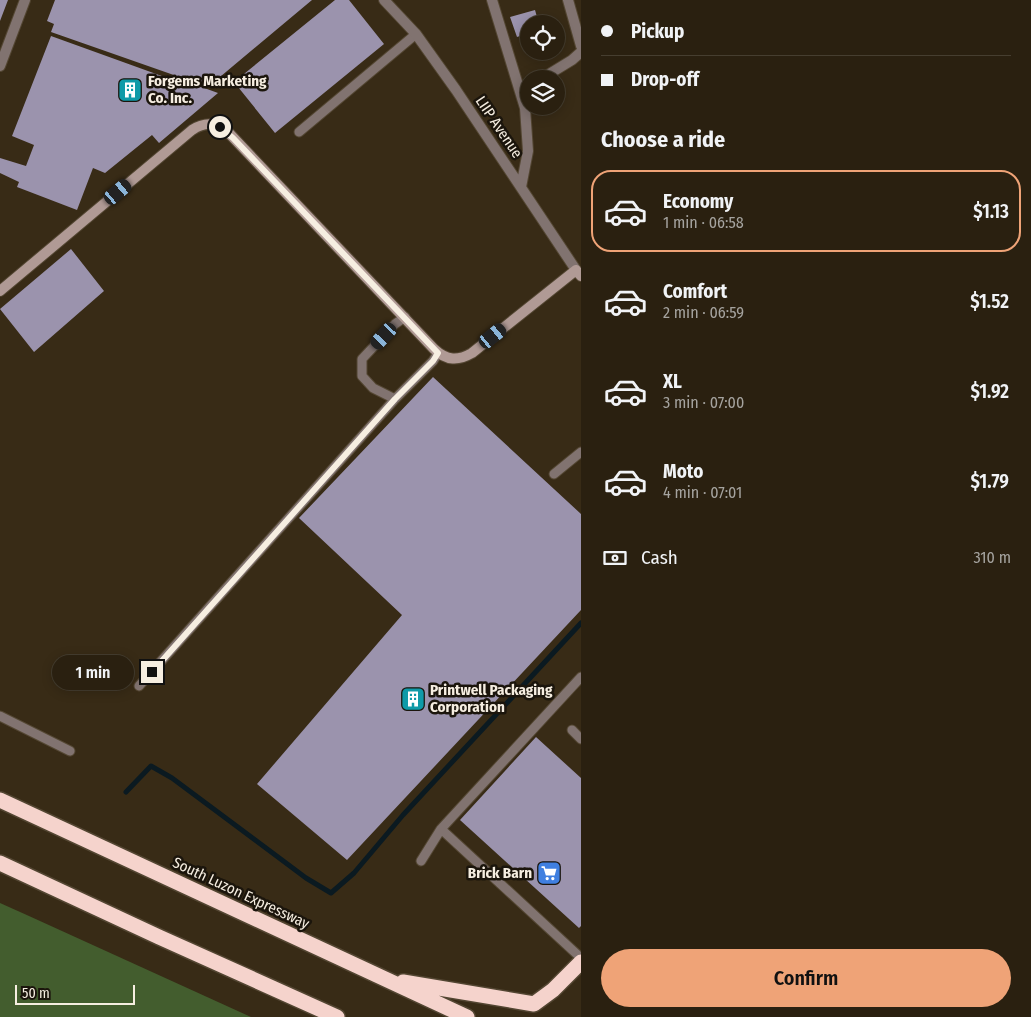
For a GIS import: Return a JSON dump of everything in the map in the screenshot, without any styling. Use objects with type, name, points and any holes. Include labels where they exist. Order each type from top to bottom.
[{"type":"highway","name":"South Luzon Expressway","points":[[0,800],[467,1017]]},
{"type":"highway","points":[[0,863],[338,1017]]},
{"type":"highway","points":[[381,978],[534,1004],[554,990],[581,960]]},
{"type":"street","points":[[0,66],[25,0]]},
{"type":"street","name":"LIIP Avenue","points":[[384,0],[416,34],[456,90],[578,273]]},
{"type":"street","points":[[492,0],[520,75]]},
{"type":"street","points":[[568,0],[581,46]]},
{"type":"street","points":[[556,70],[581,52]]},
{"type":"street","points":[[521,187],[528,151],[525,115]]},
{"type":"street","points":[[0,291],[192,130],[200,125],[212,124],[220,127],[233,138],[438,353],[444,357],[455,359],[472,352],[578,273]]},
{"type":"lane","points":[[299,132],[416,34]]},
{"type":"lane","points":[[395,399],[373,388],[362,376],[362,359],[405,317]]},
{"type":"lane","points":[[139,686],[395,399],[433,361],[438,353]]},
{"type":"lane","points":[[554,474],[581,452]]},
{"type":"lane","points":[[421,861],[441,829],[581,677]]},
{"type":"lane","points":[[0,716],[70,752]]},
{"type":"lane","points":[[572,730],[581,739]]},
{"type":"lane","points":[[441,829],[581,960]]},
{"type":"green space","points":[[0,903],[29,916],[251,1017],[0,1017]]},
{"type":"building","points":[[0,0],[8,0],[0,21]]},
{"type":"building","points":[[55,0],[312,0],[208,87],[51,32],[54,24],[47,21]]},
{"type":"building","points":[[335,0],[349,0],[384,44],[275,133],[234,82]]},
{"type":"building","points":[[535,10],[536,15],[520,15],[520,36],[517,37],[510,17]]},
{"type":"building","points":[[51,36],[195,88],[196,85],[218,93],[159,143],[152,135],[105,173],[93,168],[77,210],[17,187],[19,182],[0,173],[0,158],[26,166],[34,145],[12,136]]},
{"type":"building","points":[[71,249],[104,291],[34,352],[0,309]]},
{"type":"building","name":"Printwell Packaging Corporation","points":[[433,377],[581,514],[581,610],[347,860],[257,784],[402,615],[299,518]]},
{"type":"building","name":"Brick Barn","points":[[536,737],[581,778],[581,926],[579,928],[460,820]]},
{"type":"waterway","points":[[126,792],[151,766],[172,778],[306,878],[331,893],[354,873],[403,815],[581,623]]},
{"type":"place","name":"Forgems Marketing Co. Inc.","points":[[130,90]]},
{"type":"place","name":"Printwell Packaging Corporation","points":[[413,699]]},
{"type":"place","name":"Brick Barn","points":[[549,873]]},
{"type":"route","points":[[152,672],[395,399],[433,361],[438,353],[233,138],[220,127]]}]
